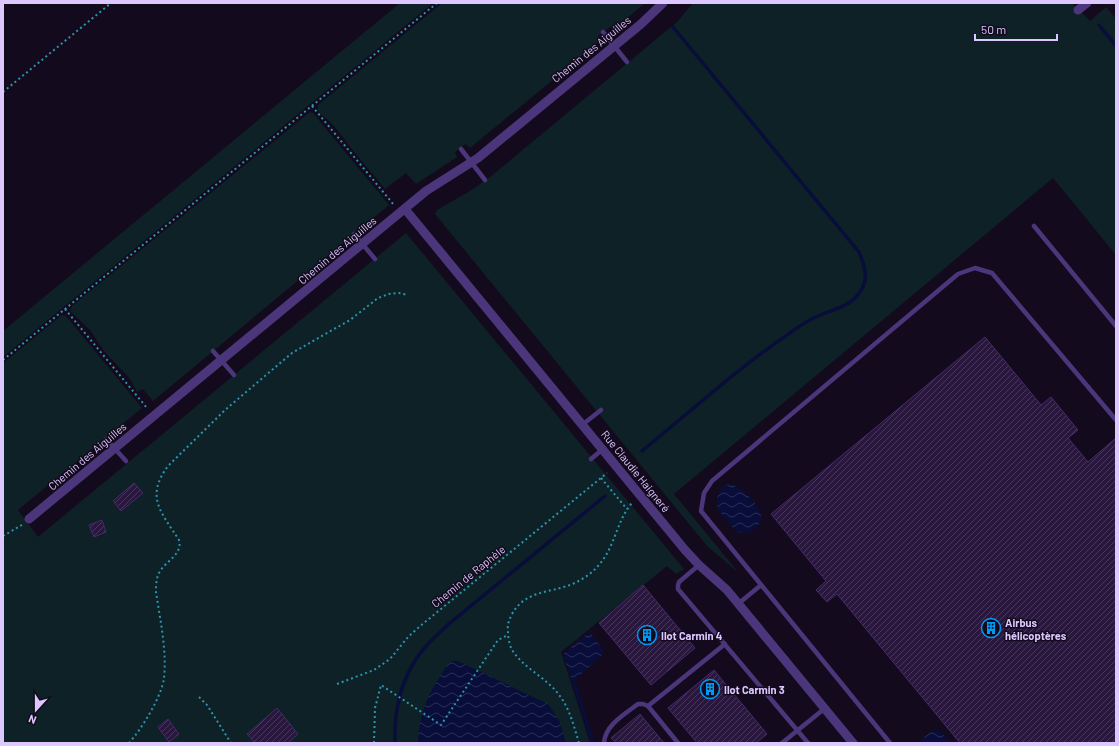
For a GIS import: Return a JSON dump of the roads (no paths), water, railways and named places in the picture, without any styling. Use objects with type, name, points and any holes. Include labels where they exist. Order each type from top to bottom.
[{"type":"street","name":"Chemin des Aiguilles","points":[[29,519],[426,191],[472,163],[647,19],[663,3]]},
{"type":"street","points":[[1078,10],[1087,3]]},
{"type":"street","name":"Rue Claudie Haigneré","points":[[405,209],[699,565],[727,590],[852,743]]},
{"type":"lane","points":[[603,32],[627,62]]},
{"type":"lane","points":[[461,149],[485,180]]},
{"type":"lane","points":[[1034,226],[1116,326]]},
{"type":"lane","points":[[354,234],[375,259]]},
{"type":"lane","points":[[890,743],[701,512],[704,493],[712,481],[958,274],[975,268],[992,273],[1116,420]]},
{"type":"lane","points":[[213,351],[234,375]]},
{"type":"lane","points":[[582,425],[601,410]]},
{"type":"lane","points":[[106,439],[126,461]]},
{"type":"lane","points":[[591,459],[603,449]]},
{"type":"lane","points":[[699,565],[679,582],[678,589],[808,743]]},
{"type":"lane","points":[[738,604],[761,585]]},
{"type":"lane","points":[[648,706],[725,644]]},
{"type":"lane","points":[[604,743],[606,734],[610,727],[638,704],[648,706],[678,743]]},
{"type":"lane","points":[[782,743],[824,709]]},
{"type":"water","points":[[731,484],[749,496],[757,506],[761,519],[760,523],[754,530],[745,533],[737,532],[719,510],[717,499],[719,493],[724,485]]},
{"type":"water","points":[[587,634],[591,634],[604,653],[575,680],[571,678],[563,655]]},
{"type":"water","points":[[452,661],[458,661],[548,704],[559,720],[566,743],[418,743],[421,717],[426,701],[444,669]]},
{"type":"water","points":[[937,730],[941,732],[950,743],[917,743],[932,731]]},
{"type":"waterway","points":[[1099,25],[1116,46]]},
{"type":"waterway","points":[[642,451],[733,375],[796,328],[818,316],[843,306],[856,297],[865,281],[865,270],[859,252],[673,27]]},
{"type":"waterway","points":[[395,743],[395,723],[401,692],[408,673],[425,647],[450,623],[605,496]]},
{"type":"waterway","points":[[573,679],[593,743]]},
{"type":"place","name":"Airbus hélicoptères","points":[[991,628]]},
{"type":"place","name":"Ilot Carmin 4","points":[[647,635]]},
{"type":"place","name":"Ilot Carmin 3","points":[[710,689]]}]
